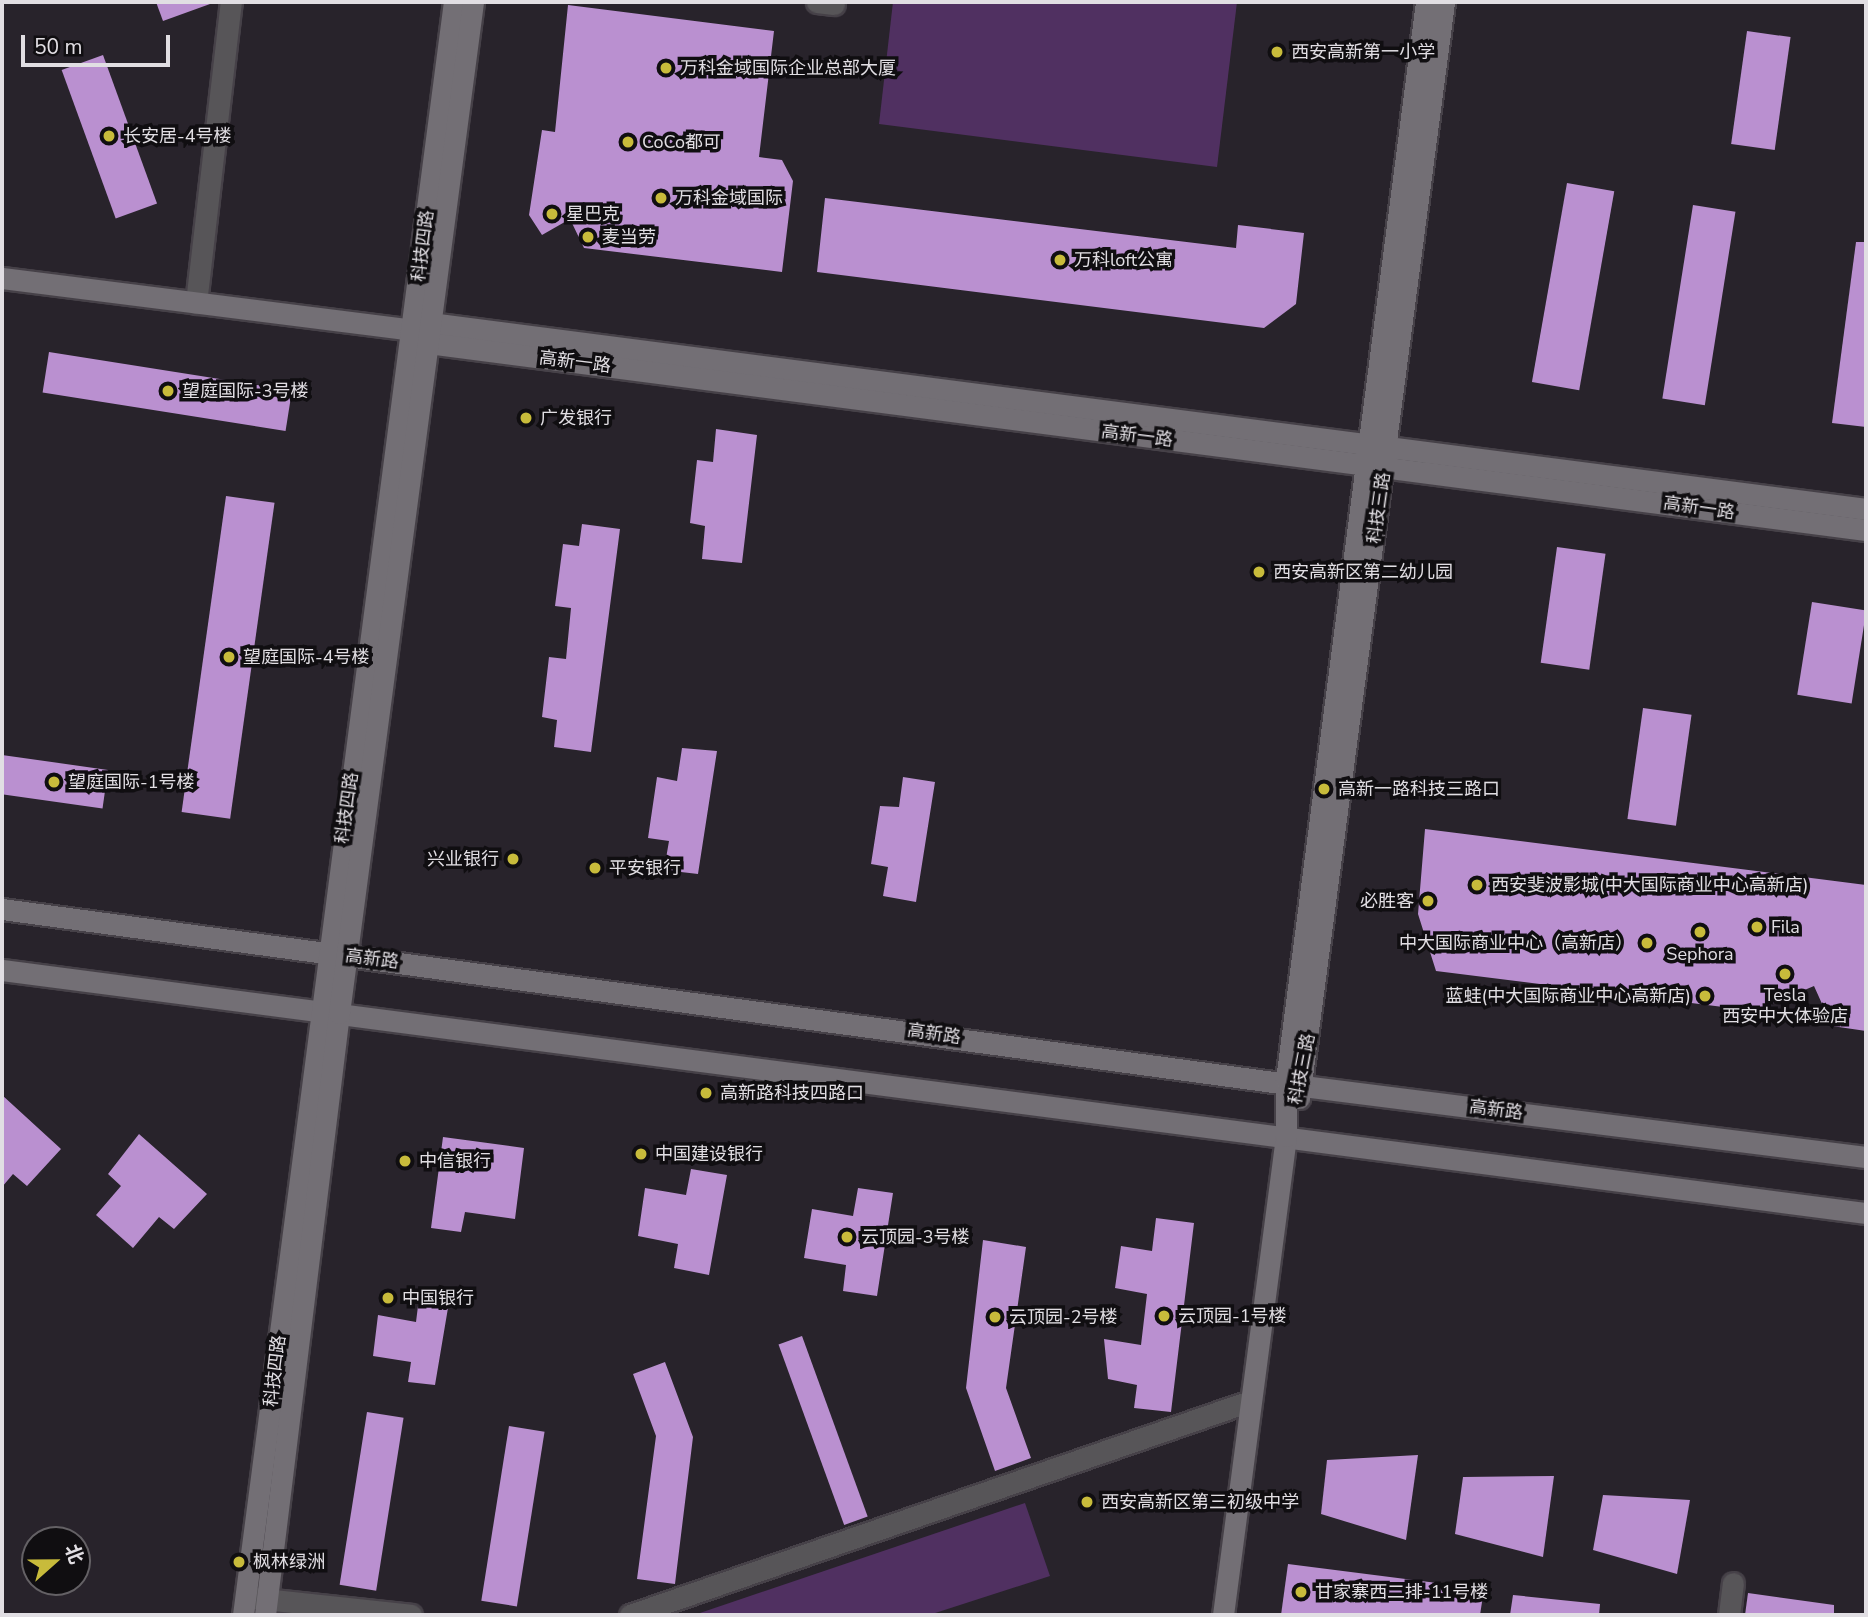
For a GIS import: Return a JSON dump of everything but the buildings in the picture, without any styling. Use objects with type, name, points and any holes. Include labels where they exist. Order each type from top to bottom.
[{"type":"street","points":[[195,303],[232,2]]},
{"type":"street","name":"科技四路","points":[[424,332],[454,2]]},
{"type":"street","name":"科技四路","points":[[266,1607],[337,954],[473,2]]},
{"type":"street","name":"科技三路","points":[[1376,457],[1426,2]]},
{"type":"street","name":"科技三路","points":[[1223,1615],[1376,457],[1444,2]]},
{"type":"street","name":"高新一路","points":[[2,278],[1376,457],[1866,530]]},
{"type":"street","name":"高新一路","points":[[1376,457],[1866,509]]},
{"type":"street","name":"高新路","points":[[2,909],[1866,1157]]},
{"type":"street","points":[[2,970],[1866,1213]]},
{"type":"street","name":"科技四路","points":[[245,1606],[330,1012]]},
{"type":"street","points":[[630,1615],[1250,1401]]},
{"type":"street","points":[[1729,1615],[1734,1583]]},
{"type":"street","points":[[245,1606],[411,1615]]},
{"type":"shaded area","points":[[893,2],[1237,2],[1217,167],[879,124]]},
{"type":"shaded area","points":[[1025,1503],[1050,1576],[929,1615],[694,1615]]},
{"type":"place","name":"西安高新第一小学","points":[[1277,52]]},
{"type":"place","name":"万科金域国际企业总部大厦","points":[[666,68]]},
{"type":"place","name":"长安居-4号楼","points":[[109,136]]},
{"type":"place","name":"CoCo都可","points":[[628,142]]},
{"type":"place","name":"万科金域国际","points":[[661,198]]},
{"type":"place","name":"星巴克","points":[[552,214]]},
{"type":"place","name":"麦当劳","points":[[588,237]]},
{"type":"place","name":"万科loft公寓","points":[[1060,260]]},
{"type":"place","name":"望庭国际-3号楼","points":[[168,391]]},
{"type":"place","name":"广发银行","points":[[526,418]]},
{"type":"place","name":"西安高新区第二幼儿园","points":[[1259,572]]},
{"type":"place","name":"望庭国际-4号楼","points":[[229,657]]},
{"type":"place","name":"望庭国际-1号楼","points":[[54,782]]},
{"type":"place","name":"高新一路科技三路口","points":[[1324,789]]},
{"type":"place","name":"兴业银行","points":[[513,859]]},
{"type":"place","name":"平安银行","points":[[595,868]]},
{"type":"place","name":"西安斐波影城(中大国际商业中心高新店)","points":[[1477,885]]},
{"type":"place","name":"必胜客","points":[[1428,901]]},
{"type":"place","name":"Fila","points":[[1757,927]]},
{"type":"place","name":"Sephora","points":[[1700,932]]},
{"type":"place","name":"中大国际商业中心（高新店）","points":[[1647,943]]},
{"type":"place","name":"Tesla 西安中大体验店","points":[[1785,974]]},
{"type":"place","name":"蓝蛙(中大国际商业中心高新店)","points":[[1705,996]]},
{"type":"place","name":"高新路科技四路口","points":[[706,1093]]},
{"type":"place","name":"中国建设银行","points":[[641,1154]]},
{"type":"place","name":"中信银行","points":[[405,1161]]},
{"type":"place","name":"云顶园-3号楼","points":[[847,1237]]},
{"type":"place","name":"中国银行","points":[[388,1298]]},
{"type":"place","name":"云顶园-1号楼","points":[[1164,1316]]},
{"type":"place","name":"云顶园-2号楼","points":[[995,1317]]},
{"type":"place","name":"西安高新区第三初级中学","points":[[1087,1502]]},
{"type":"place","name":"枫林绿洲","points":[[239,1562]]},
{"type":"place","name":"甘家寨西二排-11号楼","points":[[1301,1592]]}]
